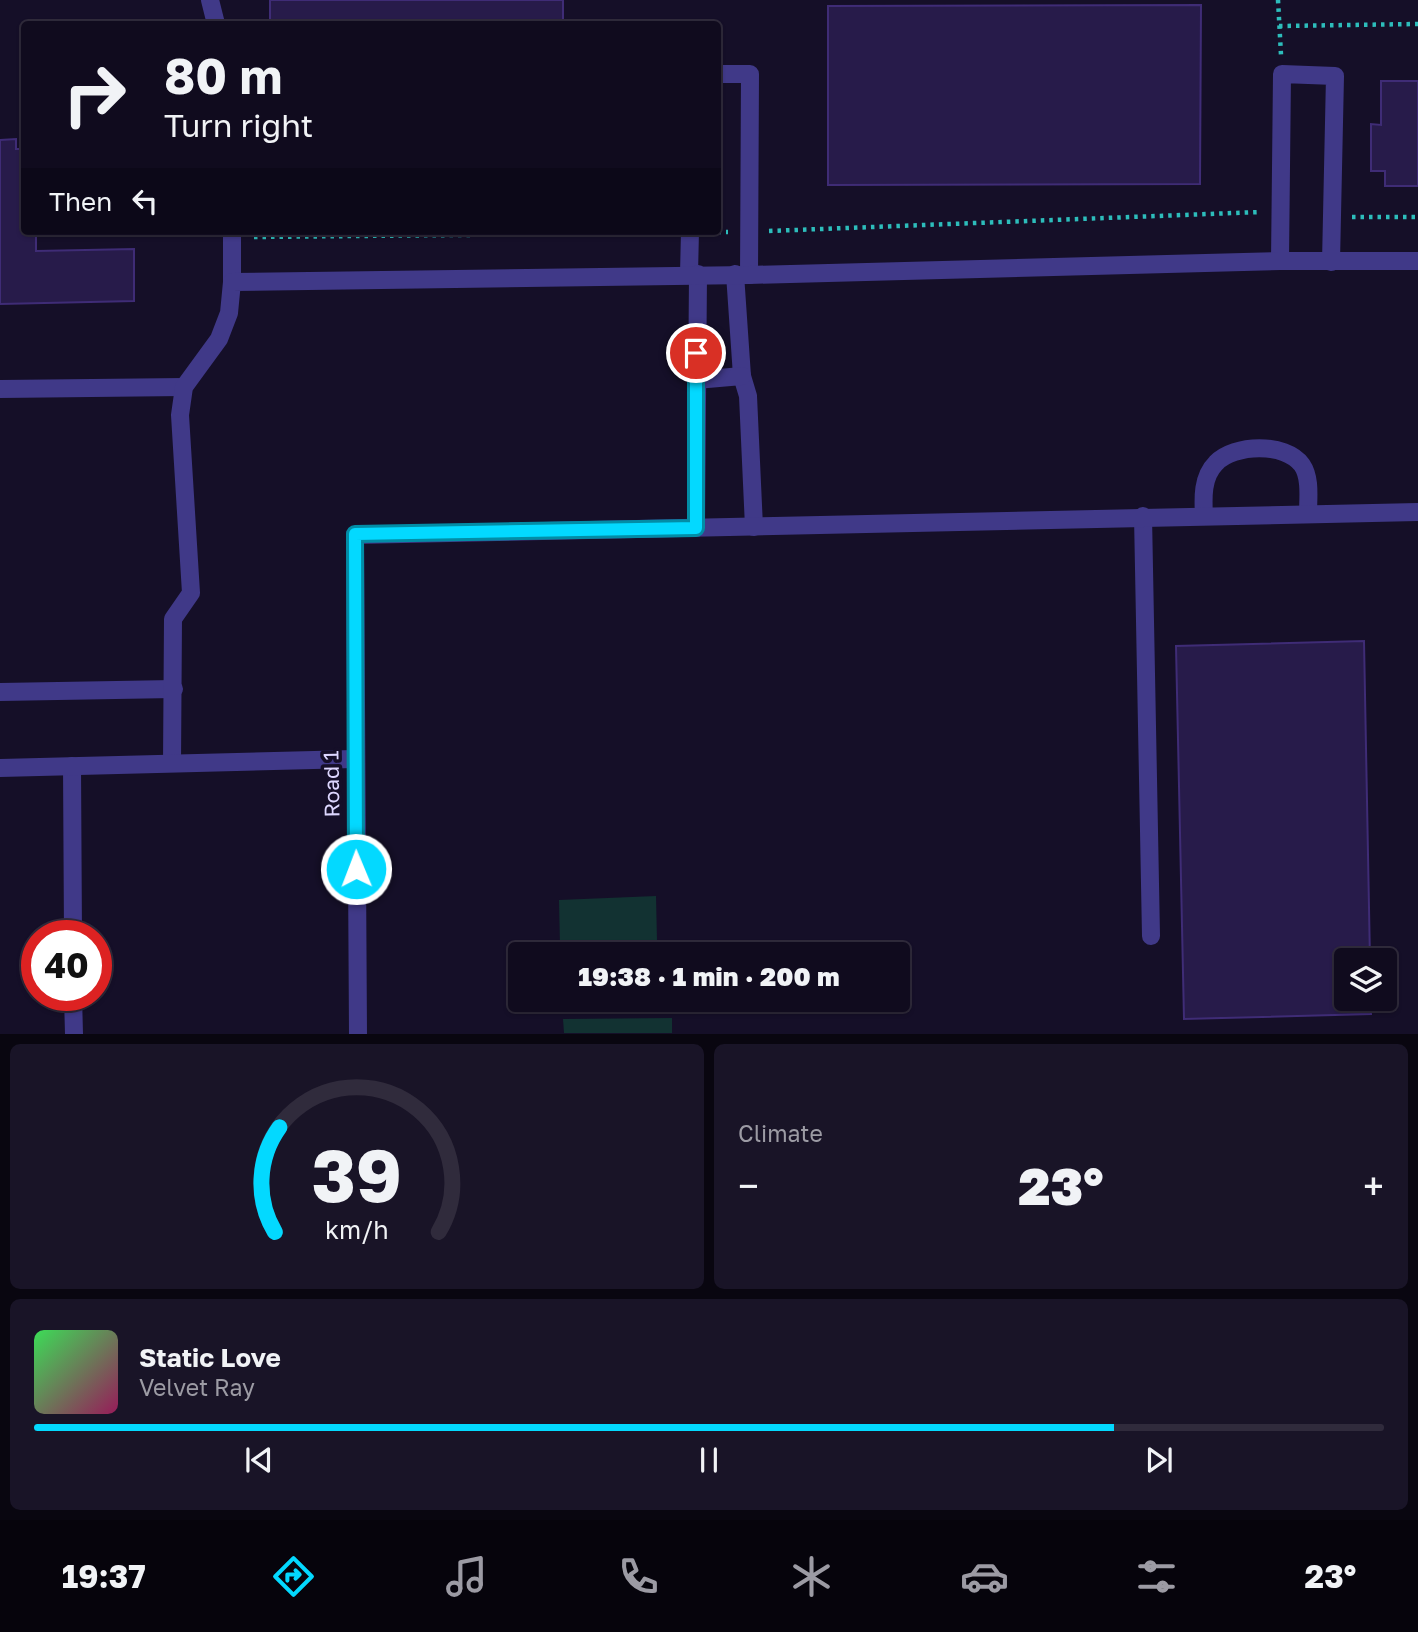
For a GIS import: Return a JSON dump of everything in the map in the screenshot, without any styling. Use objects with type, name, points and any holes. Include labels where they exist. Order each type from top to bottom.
[{"type":"street","points":[[210,0],[215,21]]},
{"type":"street","points":[[721,74],[750,74],[749,232],[742,275],[742,376],[748,396],[754,527]]},
{"type":"street","points":[[1280,261],[1282,74],[1335,76],[1331,262]]},
{"type":"street","points":[[172,763],[173,619],[191,593],[180,415],[184,387],[219,339],[229,313],[232,235]]},
{"type":"street","points":[[690,235],[696,380],[696,528],[1418,512]]},
{"type":"street","points":[[232,282],[742,275],[1280,261],[1418,261]]},
{"type":"street","points":[[696,380],[742,376]]},
{"type":"street","points":[[0,389],[184,387]]},
{"type":"street","points":[[1204,516],[1203,490],[1216,463],[1238,452],[1262,449],[1280,452],[1302,464],[1308,479],[1308,514]]},
{"type":"street","points":[[1143,516],[1151,936]]},
{"type":"street","name":"Road 1","points":[[358,1034],[354,759],[355,534],[696,528]]},
{"type":"street","points":[[0,692],[174,689]]},
{"type":"street","points":[[0,768],[354,759]]},
{"type":"street","points":[[72,766],[73,920]]},
{"type":"street","points":[[74,1011],[74,1034]]},
{"type":"path","points":[[1278,0],[1282,74]]},
{"type":"path","points":[[1279,26],[1418,24]]},
{"type":"path","points":[[721,232],[1281,211]]},
{"type":"path","points":[[1333,217],[1418,217]]},
{"type":"green space","points":[[656,896],[657,941],[560,942],[559,900]]},
{"type":"green space","points":[[672,1018],[672,1033],[564,1033],[563,1019]]},
{"type":"building","points":[[270,0],[563,0],[563,21],[270,21]]},
{"type":"building","points":[[1201,5],[1200,184],[828,185],[828,6]]},
{"type":"building","points":[[1381,81],[1418,81],[1418,186],[1385,186],[1385,171],[1371,171],[1371,124],[1381,125]]},
{"type":"building","points":[[16,139],[16,149],[21,149],[21,235],[36,235],[36,251],[134,249],[134,301],[0,304],[0,140]]},
{"type":"building","points":[[1364,641],[1370,948],[1334,948],[1334,1011],[1371,1011],[1371,1014],[1184,1019],[1176,646]]},
{"type":"route","points":[[356,869],[355,534],[696,528],[696,353]]}]
